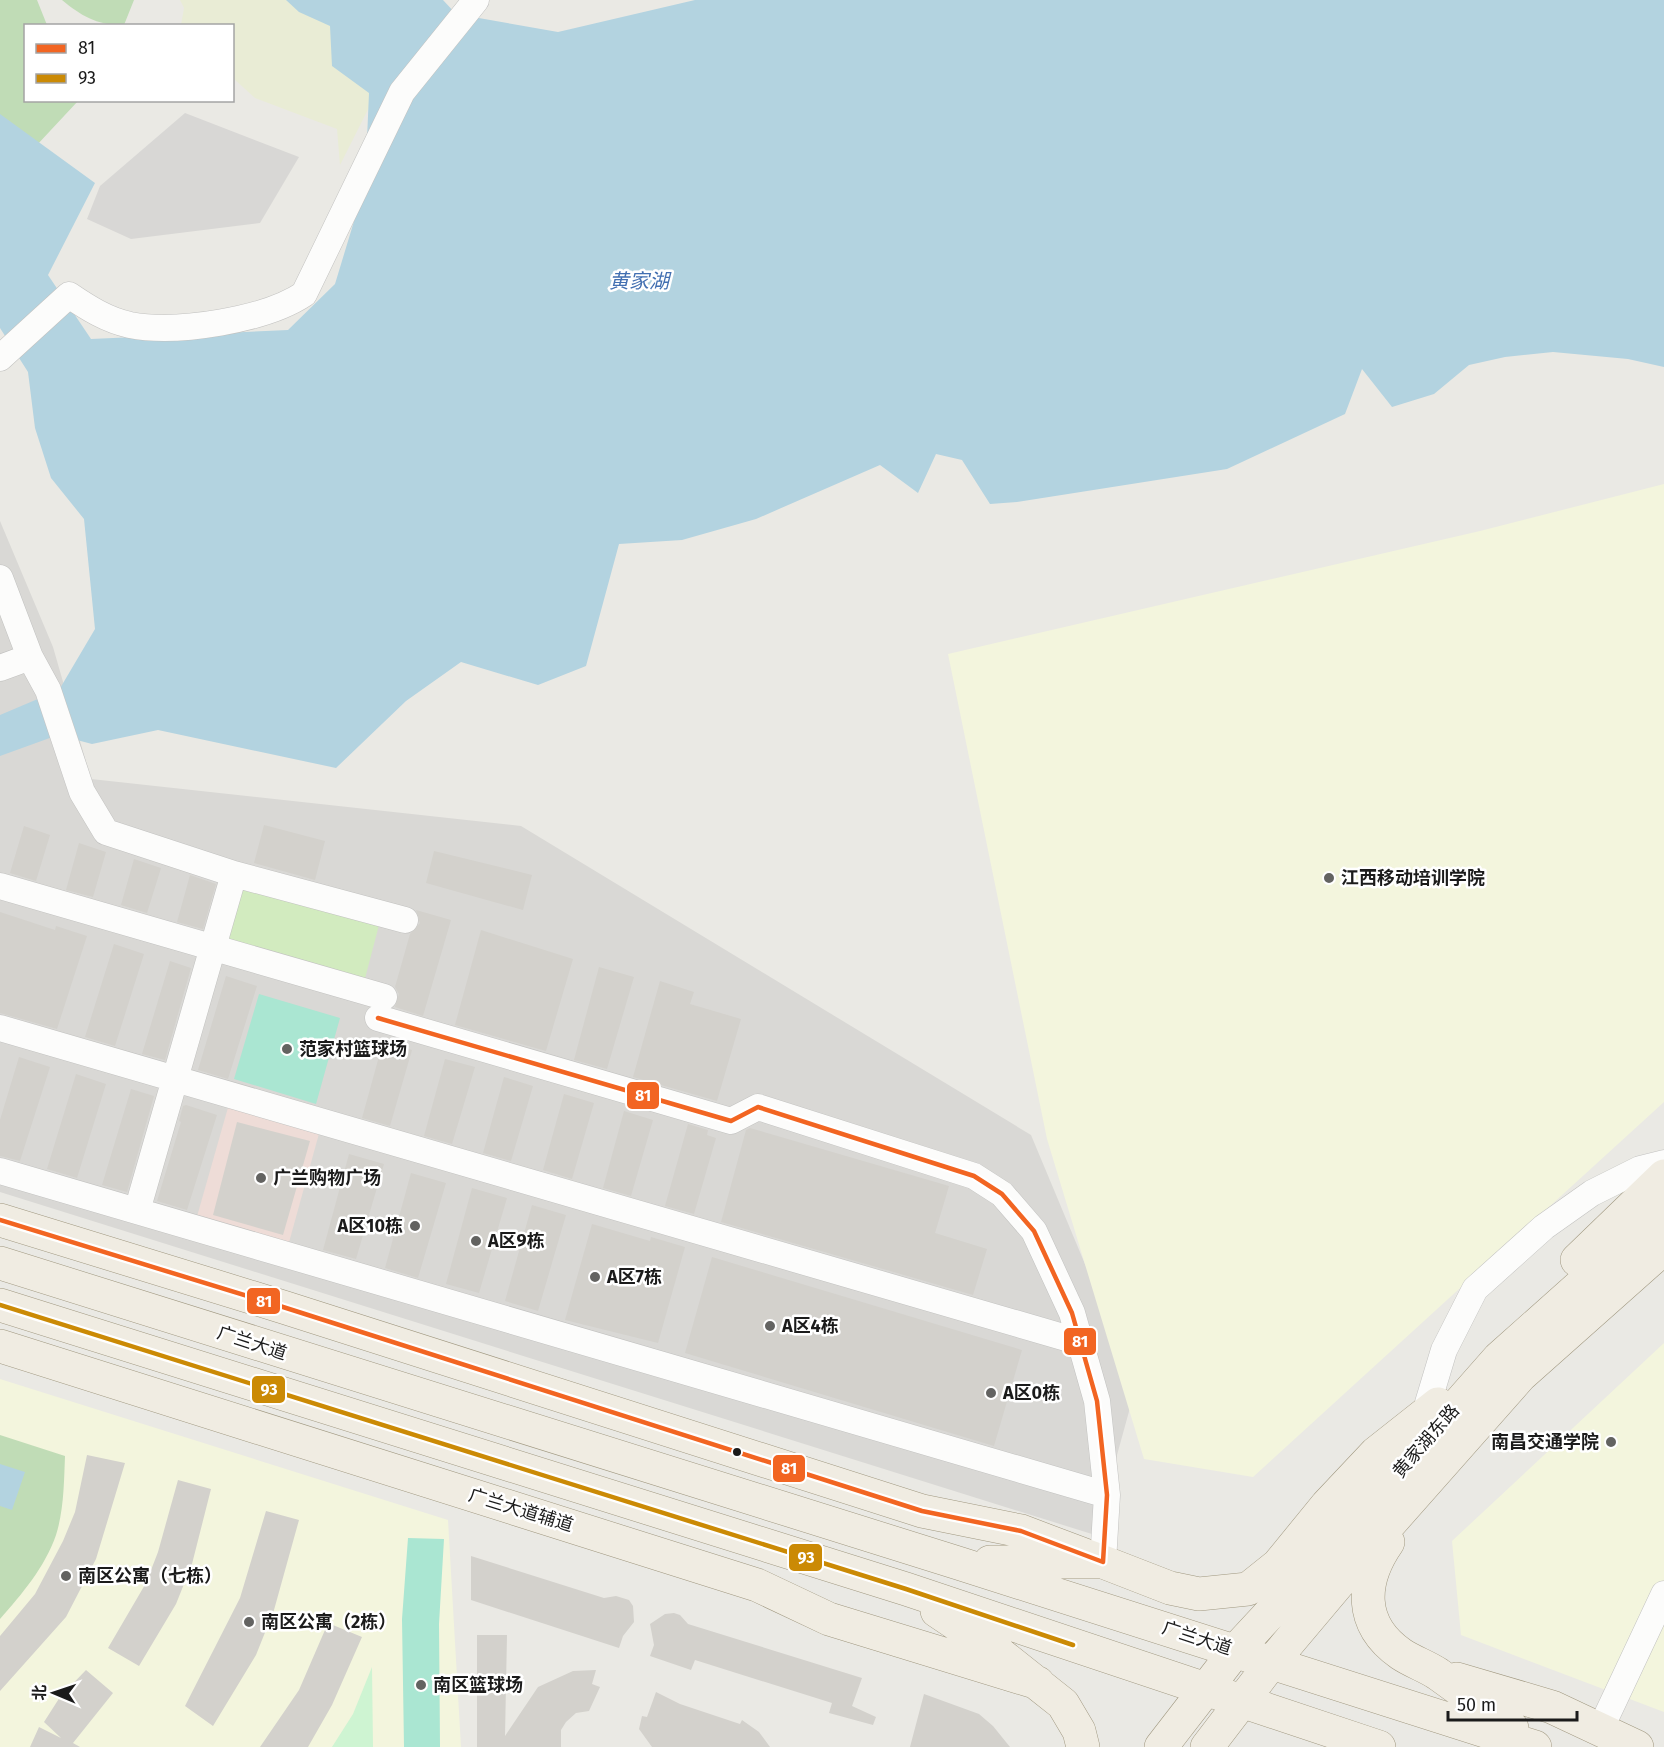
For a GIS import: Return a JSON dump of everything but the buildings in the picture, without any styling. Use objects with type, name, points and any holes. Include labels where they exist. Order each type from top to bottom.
[{"type":"main road","points":[[0,1220],[306,1314],[922,1511],[1021,1531],[1170,1588],[1199,1594],[1248,1588],[1278,1565],[1327,1505],[1376,1453],[1664,1176]]},
{"type":"main road","name":"黄家湖东路","points":[[1161,1747],[1236,1650],[1350,1527],[1499,1358],[1664,1211]]},
{"type":"main road","name":"黄家湖东路","points":[[1208,1747],[1272,1662],[1520,1376],[1664,1248]]},
{"type":"main road","name":"广兰大道","points":[[0,1263],[1236,1650],[1537,1747]]},
{"type":"main road","points":[[0,1305],[906,1589],[1378,1747]]},
{"type":"main road","name":"广兰大道辅道","points":[[0,1346],[757,1585],[829,1619],[1038,1683]]},
{"type":"main road","points":[[1376,1453],[1499,1358]]},
{"type":"main road","points":[[1431,1476],[1374,1562],[1368,1589],[1368,1610],[1382,1635],[1401,1654],[1435,1672],[1537,1747]]},
{"type":"main road","points":[[958,1563],[1102,1562]]},
{"type":"main road","points":[[906,1589],[1038,1683],[1063,1704],[1079,1731],[1083,1747]]},
{"type":"main road","points":[[1435,1672],[1552,1707],[1637,1747]]},
{"type":"street","points":[[0,358],[69,295],[94,312],[129,325],[158,328],[248,317],[287,306],[304,294],[402,92],[476,0]]},
{"type":"street","points":[[0,578],[30,657],[48,690],[82,792],[106,832],[234,874],[405,920]]},
{"type":"street","points":[[0,668],[30,657]]},
{"type":"street","points":[[137,1211],[215,948],[234,874]]},
{"type":"street","points":[[0,886],[215,948],[381,1008],[731,1120],[758,1107],[974,1176],[1002,1194],[1034,1230],[1072,1313],[1097,1401],[1107,1495],[1102,1562]]},
{"type":"street","points":[[0,1028],[1080,1342]]},
{"type":"street","points":[[1428,1403],[1444,1350],[1475,1289],[1544,1227],[1592,1194],[1640,1169],[1664,1163]]},
{"type":"street","points":[[0,1171],[1107,1495]]},
{"type":"street","points":[[1600,1730],[1664,1594]]},
{"type":"shaded area","points":[[180,0],[404,0],[399,48],[340,165],[337,129],[255,98],[234,79],[234,24],[181,24],[184,8]]},
{"type":"shaded area","points":[[185,113],[299,157],[260,223],[131,239],[87,219],[100,186]]},
{"type":"shaded area","name":"江西移动培训学院","points":[[1664,484],[1664,1102],[1253,1477],[1144,1459],[1047,1139],[948,654],[1480,531]]},
{"type":"shaded area","points":[[0,521],[53,647],[91,779],[521,826],[1031,1135],[1136,1386],[1095,1535],[0,1192]]},
{"type":"shaded area","name":"广兰购物广场","points":[[229,1104],[320,1130],[288,1246],[196,1220]]},
{"type":"shaded area","name":"南昌交通学院","points":[[1664,1343],[1664,1712],[1461,1635],[1452,1541]]},
{"type":"shaded area","points":[[0,1379],[448,1520],[461,1747],[0,1747]]},
{"type":"green space","points":[[0,0],[37,0],[47,24],[24,24],[24,102],[77,102],[22,161],[0,149]]},
{"type":"green space","points":[[62,0],[134,0],[124,24],[98,22],[76,11]]},
{"type":"green space","points":[[241,888],[379,925],[363,986],[226,946]]},
{"type":"green space","name":"范家村篮球场","points":[[259,994],[340,1018],[316,1104],[234,1079]]},
{"type":"green space","points":[[0,1435],[65,1456],[61,1516],[56,1535],[46,1558],[32,1580],[0,1619]]},
{"type":"green space","name":"南区篮球场","points":[[408,1538],[444,1539],[439,1624],[440,1747],[404,1747],[402,1619]]},
{"type":"green space","points":[[372,1667],[373,1747],[332,1747],[353,1714]]},
{"type":"water","name":"黄家湖","points":[[286,0],[443,0],[456,14],[558,32],[695,0],[1664,0],[1664,367],[1628,359],[1553,352],[1505,357],[1469,365],[1434,394],[1392,407],[1362,369],[1345,414],[1227,469],[1017,502],[990,504],[962,460],[936,454],[918,493],[880,465],[756,519],[682,540],[619,544],[586,666],[538,685],[461,662],[406,701],[336,768],[158,730],[92,744],[58,735],[0,756],[0,715],[59,690],[95,629],[84,519],[51,478],[35,428],[28,372],[0,328],[0,114],[95,183],[48,275],[91,339],[288,330],[335,284],[365,185],[369,93],[332,66],[330,26],[299,12]]},
{"type":"water","points":[[0,1464],[25,1472],[12,1510],[0,1506]]},
{"type":"transit line","name":"81","points":[[0,1220],[283,1307],[922,1511],[1021,1531],[1103,1562],[1107,1495],[1097,1401],[1072,1313],[1034,1231],[1002,1194],[974,1176],[758,1107],[731,1121],[378,1018]]},
{"type":"transit line","name":"93","points":[[0,1305],[906,1589],[1073,1645]]},
{"type":"place","name":"江西移动培训学院","points":[[1329,878]]},
{"type":"place","name":"范家村篮球场","points":[[287,1049]]},
{"type":"place","name":"广兰购物广场","points":[[261,1178]]},
{"type":"place","name":"A区10栋","points":[[415,1226]]},
{"type":"place","name":"A区9栋","points":[[476,1241]]},
{"type":"place","name":"A区7栋","points":[[595,1277]]},
{"type":"place","name":"A区4栋","points":[[770,1326]]},
{"type":"place","name":"A区0栋","points":[[991,1393]]},
{"type":"place","name":"南昌交通学院","points":[[1611,1442]]},
{"type":"place","name":"南区公寓（七栋）","points":[[66,1576]]},
{"type":"place","name":"南区公寓（2栋）","points":[[249,1622]]},
{"type":"place","name":"南区篮球场","points":[[421,1685]]}]
